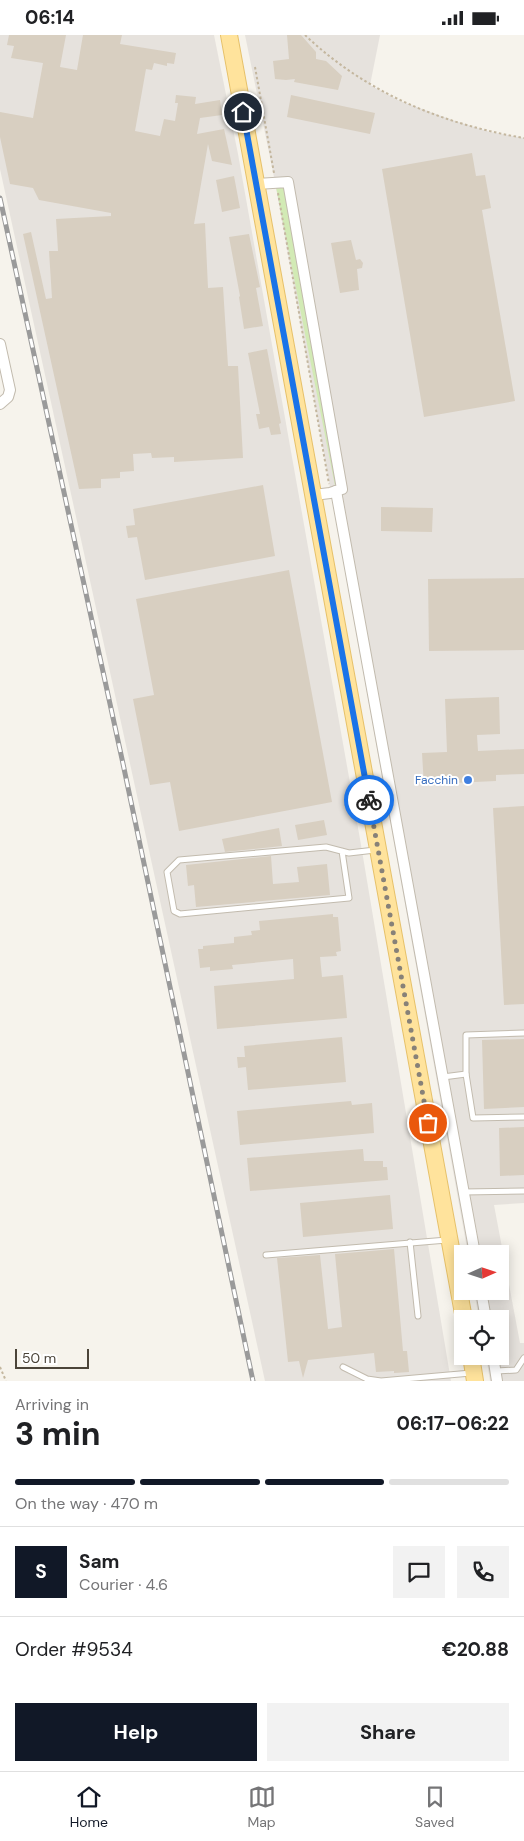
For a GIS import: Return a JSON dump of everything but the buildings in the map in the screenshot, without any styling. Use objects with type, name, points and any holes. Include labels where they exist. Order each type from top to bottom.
[{"type":"main road","points":[[229,35],[462,1310]]},
{"type":"street","points":[[257,183],[288,181],[342,489],[314,495]]},
{"type":"street","points":[[0,344],[10,390],[8,397],[0,404]]},
{"type":"street","points":[[336,491],[473,1245]]},
{"type":"lane","points":[[342,851],[349,898],[180,914],[174,911],[167,872],[179,860],[326,847],[342,851],[349,853],[378,849]]},
{"type":"lane","points":[[524,1033],[466,1035],[466,1075],[473,1117],[524,1117]]},
{"type":"lane","points":[[443,1077],[466,1075]]},
{"type":"lane","points":[[464,1192],[524,1191]]},
{"type":"lane","points":[[266,1255],[450,1240]]},
{"type":"lane","points":[[410,1242],[418,1316]]},
{"type":"lane","points":[[496,1376],[516,1370],[524,1358]]},
{"type":"lane","points":[[343,1367],[367,1379],[381,1381],[475,1377]]},
{"type":"path","points":[[305,35],[349,71],[400,101],[418,109],[490,132],[524,138]]},
{"type":"path","points":[[0,1367],[6,1381]]},
{"type":"shaded area","points":[[0,35],[214,35],[238,154],[360,839],[451,1381],[265,1381],[0,169]]},
{"type":"shaded area","points":[[245,35],[380,35],[370,85],[400,101],[455,121],[490,132],[524,138],[524,1203],[494,1205],[502,1245],[466,1245],[275,182]]},
{"type":"shaded area","points":[[509,1285],[520,1343],[524,1343],[524,1381],[490,1381],[487,1365],[509,1365],[509,1310],[477,1310],[476,1300],[509,1300]]},
{"type":"green space","points":[[275,182],[288,182],[342,489],[336,491]]},
{"type":"railway","points":[[0,198],[122,759],[253,1381]]},
{"type":"way so far","points":[[369,800],[428,1123]]},
{"type":"place","name":"Facchin","points":[[468,780]]},
{"type":"route","points":[[243,112],[369,800]]}]
